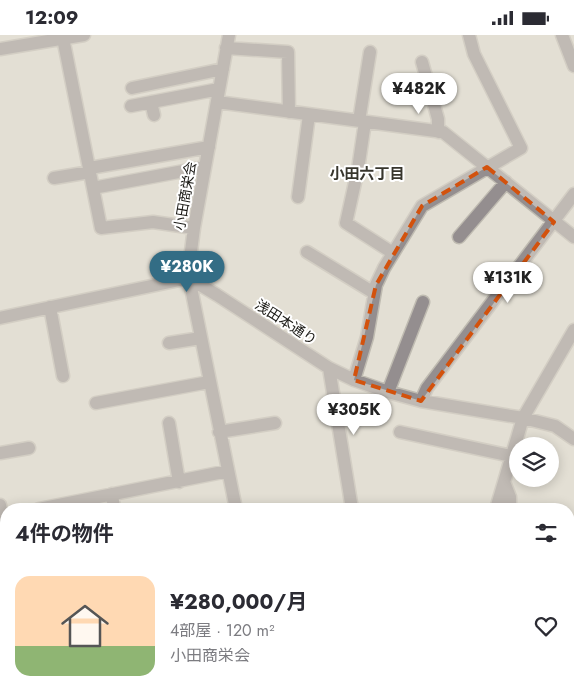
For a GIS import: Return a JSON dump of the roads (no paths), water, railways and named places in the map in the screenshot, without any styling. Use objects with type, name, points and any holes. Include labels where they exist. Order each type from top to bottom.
[{"type":"street","points":[[0,49],[84,35]]},
{"type":"street","name":"小田商栄会","points":[[229,35],[194,228],[189,278],[235,503]]},
{"type":"street","points":[[354,380],[366,337],[374,293],[384,268],[422,206],[521,149],[474,54],[469,35]]},
{"type":"street","points":[[562,35],[574,66]]},
{"type":"street","points":[[63,38],[100,228],[153,222],[194,228]]},
{"type":"street","points":[[226,48],[288,52],[289,112]]},
{"type":"street","points":[[370,52],[358,169],[346,223],[393,253]]},
{"type":"street","points":[[422,62],[438,119],[438,132]]},
{"type":"street","points":[[132,88],[223,69]]},
{"type":"street","points":[[131,106],[153,109],[219,89]]},
{"type":"street","points":[[217,102],[443,132],[574,237]]},
{"type":"street","points":[[298,197],[309,115]]},
{"type":"street","points":[[54,178],[209,147]]},
{"type":"street","points":[[93,188],[205,167]]},
{"type":"street","points":[[459,237],[506,183]]},
{"type":"street","points":[[421,401],[427,388],[574,194]]},
{"type":"street","points":[[307,252],[374,293]]},
{"type":"street","points":[[0,318],[189,278]]},
{"type":"street","name":"浅田本通り","points":[[189,278],[329,368],[354,380],[421,401],[523,418],[555,426],[574,439]]},
{"type":"street","points":[[388,392],[423,302]]},
{"type":"street","points":[[50,307],[63,376]]},
{"type":"street","points":[[517,437],[523,418],[574,330]]},
{"type":"street","points":[[169,343],[200,338]]},
{"type":"street","points":[[329,368],[351,503]]},
{"type":"street","points":[[96,403],[209,382]]},
{"type":"street","points":[[169,423],[178,481]]},
{"type":"street","points":[[219,432],[275,423]]},
{"type":"street","points":[[400,431],[509,456]]},
{"type":"street","points":[[0,453],[29,448]]},
{"type":"street","points":[[498,503],[509,463]]},
{"type":"street","points":[[68,503],[228,471]]},
{"type":"street","points":[[504,482],[510,497],[510,503]]},
{"type":"street","points":[[112,494],[113,503]]},
{"type":"district","name":"小田六丁目","points":[[367,174]]}]
